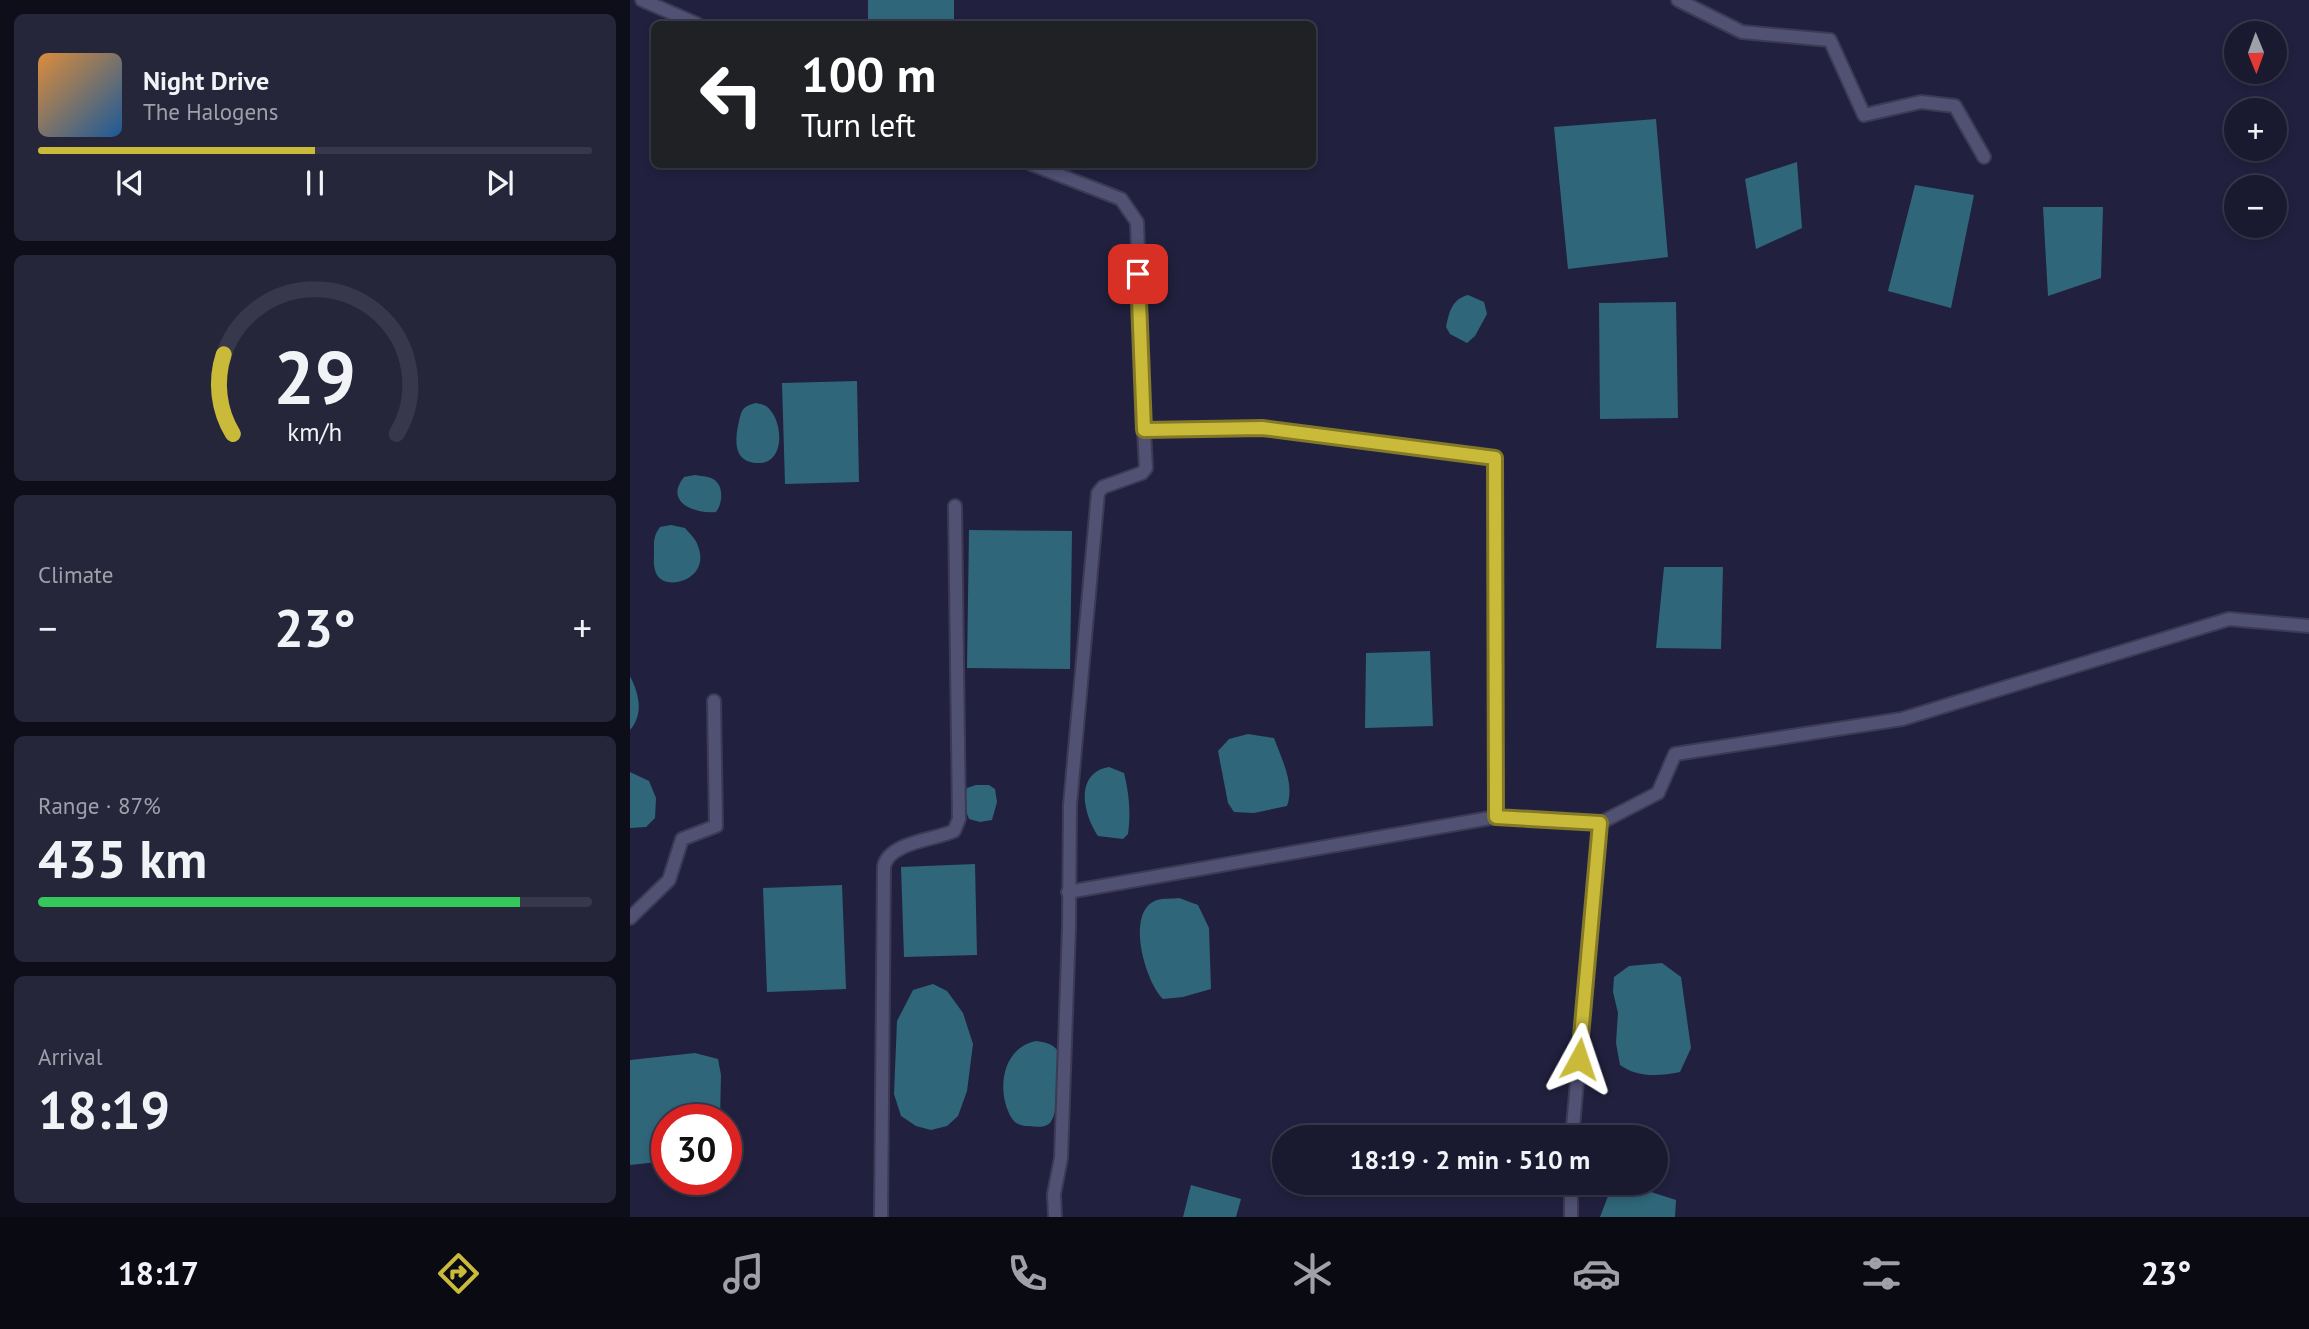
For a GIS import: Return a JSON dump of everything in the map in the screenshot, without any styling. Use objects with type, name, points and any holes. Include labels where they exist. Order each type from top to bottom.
[{"type":"street","points":[[642,0],[690,21]]},
{"type":"street","points":[[1678,0],[1742,32],[1830,40],[1864,115],[1921,103],[1955,106],[1984,158]]},
{"type":"street","points":[[1041,168],[1121,199],[1137,222],[1146,468],[1142,473],[1102,487],[1098,493],[1070,805],[1069,927],[1061,1158],[1054,1194],[1055,1217]]},
{"type":"street","points":[[1144,430],[1262,428],[1495,458],[1496,817]]},
{"type":"street","points":[[881,1217],[884,866],[886,859],[897,849],[954,831],[959,819],[955,506]]},
{"type":"street","points":[[1068,891],[1496,817],[1600,823],[1658,793],[1675,754],[1902,719],[2229,619],[2309,626]]},
{"type":"street","points":[[630,918],[669,880],[682,839],[716,825],[714,701]]},
{"type":"street","points":[[1573,1125],[1600,823]]},
{"type":"street","points":[[1571,1195],[1571,1217]]},
{"type":"water","points":[[868,0],[954,0],[954,21],[868,21]]},
{"type":"water","points":[[1656,119],[1668,257],[1568,269],[1554,127]]},
{"type":"water","points":[[1797,162],[1802,228],[1756,249],[1745,179]]},
{"type":"water","points":[[1915,185],[1974,195],[1951,308],[1888,291]]},
{"type":"water","points":[[2043,207],[2103,207],[2101,278],[2048,296]]},
{"type":"water","points":[[1468,295],[1484,302],[1487,314],[1475,336],[1467,343],[1450,334],[1446,327],[1455,303]]},
{"type":"water","points":[[1676,302],[1678,418],[1600,419],[1599,303]]},
{"type":"water","points":[[857,381],[859,482],[785,484],[782,383]]},
{"type":"water","points":[[756,403],[772,412],[779,438],[775,455],[761,463],[753,463],[742,457],[736,440],[742,411]]},
{"type":"water","points":[[695,475],[711,478],[719,485],[721,499],[716,512],[699,511],[684,505],[680,500],[677,493],[684,477]]},
{"type":"water","points":[[671,525],[685,528],[697,543],[700,557],[693,574],[678,582],[662,580],[654,567],[656,534],[660,527]]},
{"type":"water","points":[[969,530],[1072,531],[1070,669],[967,668]]},
{"type":"water","points":[[1664,567],[1723,567],[1721,649],[1656,648]]},
{"type":"water","points":[[1430,651],[1433,726],[1365,728],[1366,653]]},
{"type":"water","points":[[630,676],[636,690],[639,711],[630,730]]},
{"type":"water","points":[[1248,734],[1274,738],[1289,781],[1287,806],[1254,813],[1234,812],[1228,803],[1218,751],[1229,739]]},
{"type":"water","points":[[1109,767],[1124,773],[1126,781],[1129,818],[1128,834],[1123,839],[1098,836],[1088,817],[1086,786],[1090,777]]},
{"type":"water","points":[[630,772],[649,781],[656,798],[655,818],[646,827],[630,828]]},
{"type":"water","points":[[989,785],[995,789],[997,802],[992,820],[980,822],[969,819],[965,804],[966,792],[967,788]]},
{"type":"water","points":[[975,864],[977,955],[904,957],[901,867]]},
{"type":"water","points":[[842,885],[846,989],[767,992],[763,888]]},
{"type":"water","points":[[1179,898],[1198,905],[1209,928],[1211,989],[1183,997],[1163,999],[1145,964],[1141,948],[1142,918],[1147,907],[1157,900]]},
{"type":"water","points":[[1662,963],[1681,977],[1691,1048],[1680,1072],[1641,1074],[1620,1065],[1616,1043],[1618,1013],[1613,992],[1614,977],[1629,966]]},
{"type":"water","points":[[933,984],[947,991],[963,1013],[973,1044],[967,1091],[958,1116],[947,1126],[931,1130],[916,1126],[901,1116],[894,1094],[897,1021],[913,990]]},
{"type":"water","points":[[1036,1041],[1055,1047],[1060,1059],[1059,1089],[1053,1118],[1046,1126],[1040,1127],[1023,1126],[1014,1121],[1006,1106],[1003,1083],[1009,1061],[1016,1052]]},
{"type":"water","points":[[695,1053],[718,1059],[721,1075],[720,1104],[651,1104],[651,1163],[630,1165],[630,1060]]},
{"type":"water","points":[[1191,1185],[1241,1199],[1236,1217],[1183,1217]]},
{"type":"water","points":[[1608,1195],[1660,1195],[1676,1200],[1675,1217],[1600,1217]]},
{"type":"route","points":[[1138,274],[1144,430],[1262,428],[1495,458],[1496,817],[1600,823],[1579,1059]]}]
